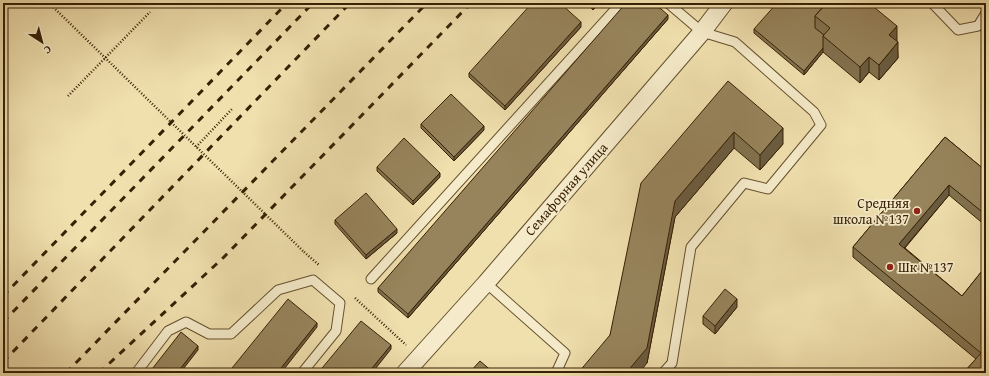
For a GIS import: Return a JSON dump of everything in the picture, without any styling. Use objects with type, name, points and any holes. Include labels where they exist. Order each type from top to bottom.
[{"type":"street","name":"Семафорная улица","points":[[405,373],[486,282],[702,32],[724,3]]},
{"type":"lane","points":[[371,279],[621,3]]},
{"type":"lane","points":[[663,373],[672,363],[691,247],[744,183],[768,189],[821,125],[814,112],[735,42],[702,32],[668,3]]},
{"type":"lane","points":[[932,3],[958,30],[978,26],[986,14]]},
{"type":"lane","points":[[136,373],[168,331],[186,322],[209,334],[231,334],[278,290],[313,280],[340,303],[336,331],[302,373]]},
{"type":"lane","points":[[486,282],[565,353],[556,373]]},
{"type":"path","points":[[49,3],[304,252]]},
{"type":"path","points":[[68,96],[150,12]]},
{"type":"path","points":[[196,147],[232,109]]},
{"type":"path","points":[[361,304],[419,357]]},
{"type":"building","points":[[532,3],[560,3],[581,22],[505,106],[469,73]]},
{"type":"building","points":[[626,3],[654,3],[668,15],[408,314],[378,288]]},
{"type":"building","points":[[777,3],[826,3],[815,16],[815,28],[824,35],[823,48],[804,71],[754,29]]},
{"type":"building","points":[[827,3],[869,3],[897,26],[889,35],[898,42],[879,65],[869,57],[860,67],[823,36],[830,28],[815,16]]},
{"type":"building","points":[[728,81],[783,128],[760,155],[734,132],[675,201],[647,348],[626,373],[578,373],[610,335],[641,183]]},
{"type":"building","points":[[451,94],[484,126],[454,157],[421,124]]},
{"type":"building","name":"Шк №137","points":[[945,137],[986,171],[986,215],[949,185],[899,244],[962,296],[986,266],[986,373],[970,373],[966,370],[981,353],[853,247]]},
{"type":"building","points":[[404,138],[440,173],[413,201],[377,167]]},
{"type":"building","points":[[366,193],[397,229],[366,255],[335,220]]},
{"type":"building","points":[[725,289],[737,299],[715,326],[703,316]]},
{"type":"building","points":[[288,299],[317,323],[277,373],[228,373]]},
{"type":"building","points":[[361,321],[391,345],[368,373],[318,373]]},
{"type":"building","points":[[181,332],[198,346],[177,373],[149,373]]},
{"type":"building","points":[[480,361],[494,373],[469,373]]},
{"type":"railway","points":[[3,296],[287,3]]},
{"type":"railway","points":[[3,322],[313,3]]},
{"type":"railway","points":[[3,362],[350,3]]},
{"type":"railway","points":[[66,373],[427,3]]},
{"type":"railway","points":[[99,373],[224,257],[471,3]]},
{"type":"place","name":"Средняя школа №137","points":[[917,211]]},
{"type":"place","name":"Шк №137","points":[[890,267]]}]
